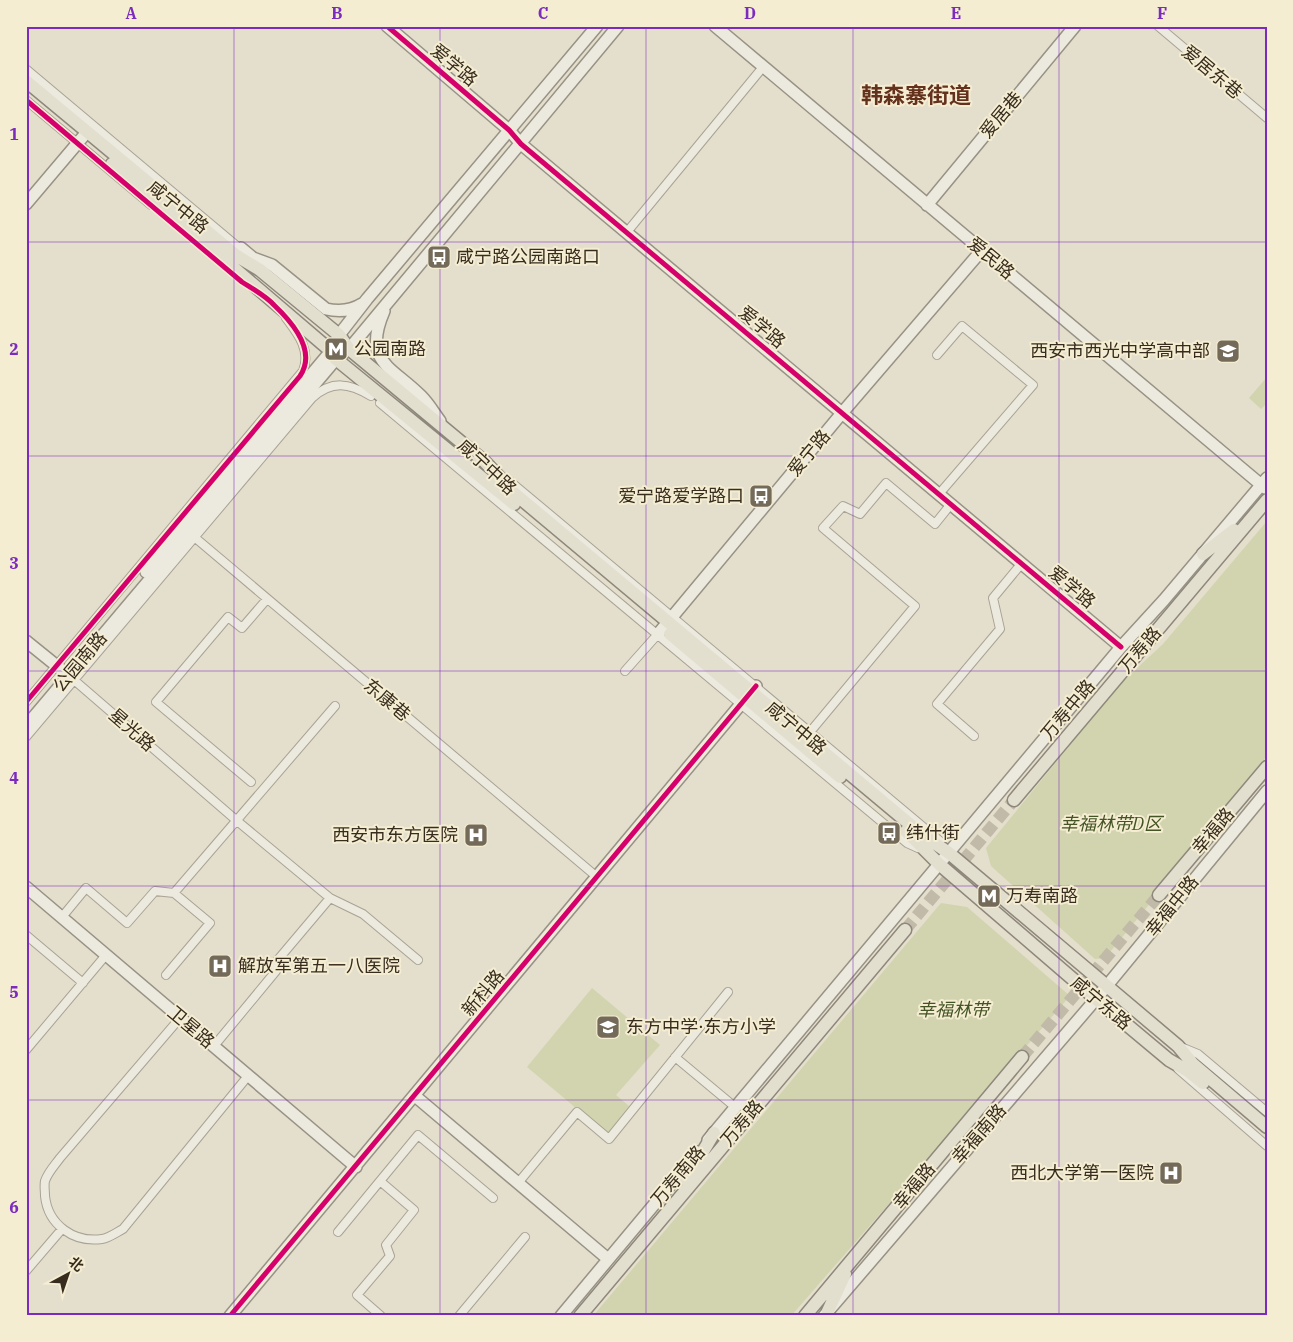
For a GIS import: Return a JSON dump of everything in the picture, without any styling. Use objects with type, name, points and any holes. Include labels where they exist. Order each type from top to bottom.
[{"type":"main road","name":"咸宁中路","points":[[26,81],[82,137],[237,256],[260,270],[339,335],[350,349],[485,462],[514,493],[665,625]]},
{"type":"main road","name":"咸宁中路","points":[[26,91],[82,137],[364,382],[924,836],[949,853]]},
{"type":"main road","name":"万寿路","points":[[1014,800],[1267,500]]},
{"type":"main road","points":[[1203,554],[1256,513]]},
{"type":"main road","name":"咸宁中路","points":[[749,695],[911,835],[939,864]]},
{"type":"main road","name":"幸福路","points":[[1159,895],[1267,767]]},
{"type":"main road","name":"咸宁东路","points":[[949,853],[1178,1046],[1193,1064],[1267,1126]]},
{"type":"main road","name":"咸宁东路","points":[[939,864],[1169,1060],[1188,1071],[1267,1136]]},
{"type":"main road","name":"万寿路","points":[[580,1316],[905,930]]},
{"type":"main road","name":"幸福路","points":[[804,1316],[1022,1057]]},
{"type":"main road","points":[[667,1212],[714,1133]]},
{"type":"main road","points":[[826,1313],[851,1261]]},
{"type":"street","name":"爱学路","points":[[387,26],[509,130],[521,144],[1121,646]]},
{"type":"street","name":"公园南路","points":[[26,726],[66,673],[333,355],[339,335],[367,299],[597,26]]},
{"type":"street","name":"公园南路","points":[[333,355],[350,349],[618,26]]},
{"type":"street","name":"爱民路","points":[[715,26],[1265,484]]},
{"type":"street","name":"爱居巷","points":[[927,204],[1075,26]]},
{"type":"street","name":"爱居东巷","points":[[1158,26],[1267,118]]},
{"type":"street","points":[[627,232],[764,67]]},
{"type":"street","points":[[26,69],[240,248],[253,258],[272,264],[326,310],[340,311],[353,309],[367,299]]},
{"type":"street","points":[[26,100],[82,137],[26,204]]},
{"type":"street","points":[[240,248],[260,270]]},
{"type":"street","name":"爱宁路","points":[[665,625],[842,413],[982,250]]},
{"type":"street","points":[[390,300],[382,317],[378,334],[376,344],[378,356],[386,366],[425,400],[445,429]]},
{"type":"street","points":[[186,530],[303,371],[306,358],[303,342],[296,330],[274,304]]},
{"type":"street","points":[[937,355],[962,326],[1033,385],[939,494]]},
{"type":"street","points":[[364,382],[372,396]]},
{"type":"street","points":[[186,530],[318,392],[325,388],[339,385],[356,388],[372,396],[665,625],[625,671]]},
{"type":"street","points":[[810,732],[915,606],[823,528],[843,506],[860,514],[886,483],[935,524],[951,504]]},
{"type":"street","name":"万寿中路","points":[[949,853],[1121,646],[1164,600],[1265,484]]},
{"type":"street","name":"东康巷","points":[[186,530],[597,877]]},
{"type":"street","points":[[974,736],[937,704],[1000,629],[993,598],[1022,563]]},
{"type":"street","points":[[251,782],[156,702],[228,617],[242,628],[267,598]]},
{"type":"street","name":"星光路","points":[[26,641],[330,898],[362,914],[418,960]]},
{"type":"street","name":"公园南路","points":[[26,715],[66,673]]},
{"type":"street","points":[[26,702],[66,673]]},
{"type":"street","points":[[26,738],[66,673]]},
{"type":"street","points":[[749,695],[810,732],[939,840],[949,853]]},
{"type":"street","name":"新科路","points":[[230,1316],[749,695]]},
{"type":"street","points":[[174,893],[335,706]]},
{"type":"street","name":"幸福中路","points":[[1096,999],[1267,790]]},
{"type":"street","name":"万寿南路","points":[[561,1316],[949,853]]},
{"type":"street","name":"卫星路","points":[[26,887],[356,1167]]},
{"type":"street","points":[[62,917],[86,888],[127,923],[155,891],[174,893],[210,923],[166,975]]},
{"type":"street","points":[[214,1046],[276,971],[276,962],[330,898]]},
{"type":"street","points":[[26,935],[83,983]]},
{"type":"street","points":[[26,1050],[106,955]]},
{"type":"street","points":[[518,1183],[577,1112],[609,1138],[728,992]]},
{"type":"street","name":"幸福南路","points":[[826,1313],[1096,999]]},
{"type":"street","points":[[180,1018],[50,1172],[45,1182],[46,1204],[54,1221],[62,1230],[73,1236],[86,1239],[104,1239],[123,1229],[248,1076]]},
{"type":"street","points":[[1178,1046],[1198,1054],[1267,1112]]},
{"type":"street","points":[[675,1057],[736,1107]]},
{"type":"street","points":[[1169,1060],[1184,1076],[1267,1146]]},
{"type":"street","points":[[415,1096],[608,1259]]},
{"type":"street","points":[[338,1232],[418,1135],[493,1198]]},
{"type":"street","points":[[380,1181],[414,1210],[386,1245],[390,1256],[357,1295],[382,1316]]},
{"type":"street","points":[[26,1271],[62,1230]]},
{"type":"street","points":[[459,1316],[525,1237]]},
{"type":"green space","points":[[1267,377],[1267,403],[1261,409],[1249,398]]},
{"type":"green space","name":"幸福林带D区","points":[[1267,521],[1267,756],[1190,847],[1190,855],[1105,958],[1095,959],[991,866],[986,848],[1121,683],[1163,644]]},
{"type":"green space","name":"幸福林带","points":[[941,903],[967,907],[1070,996],[791,1316],[593,1316]]},
{"type":"green space","points":[[592,988],[660,1045],[616,1095],[629,1106],[607,1134],[527,1067]]},
{"type":"tunnel","points":[[905,930],[1014,800]]},
{"type":"tunnel","points":[[1022,1057],[1159,895]]},
{"type":"cycle path","points":[[387,26],[509,130],[521,144],[1121,647]]},
{"type":"cycle path","points":[[26,100],[242,282],[271,302],[295,328],[304,347],[306,357],[305,366],[300,376],[26,702]]},
{"type":"cycle path","points":[[230,1316],[756,686]]},
{"type":"place","name":"咸宁路公园南路口","points":[[439,257]]},
{"type":"place","name":"公园南路","points":[[336,349]]},
{"type":"place","name":"西安市西光中学高中部","points":[[1228,351]]},
{"type":"place","name":"爱宁路爱学路口","points":[[761,496]]},
{"type":"place","name":"纬什街","points":[[889,833]]},
{"type":"place","name":"西安市东方医院","points":[[476,835]]},
{"type":"place","name":"万寿南路","points":[[989,896]]},
{"type":"place","name":"解放军第五一八医院","points":[[220,966]]},
{"type":"place","name":"东方中学·东方小学","points":[[608,1027]]},
{"type":"place","name":"西北大学第一医院","points":[[1171,1173]]},
{"type":"district","name":"韩森寨街道","points":[[916,95]]}]
